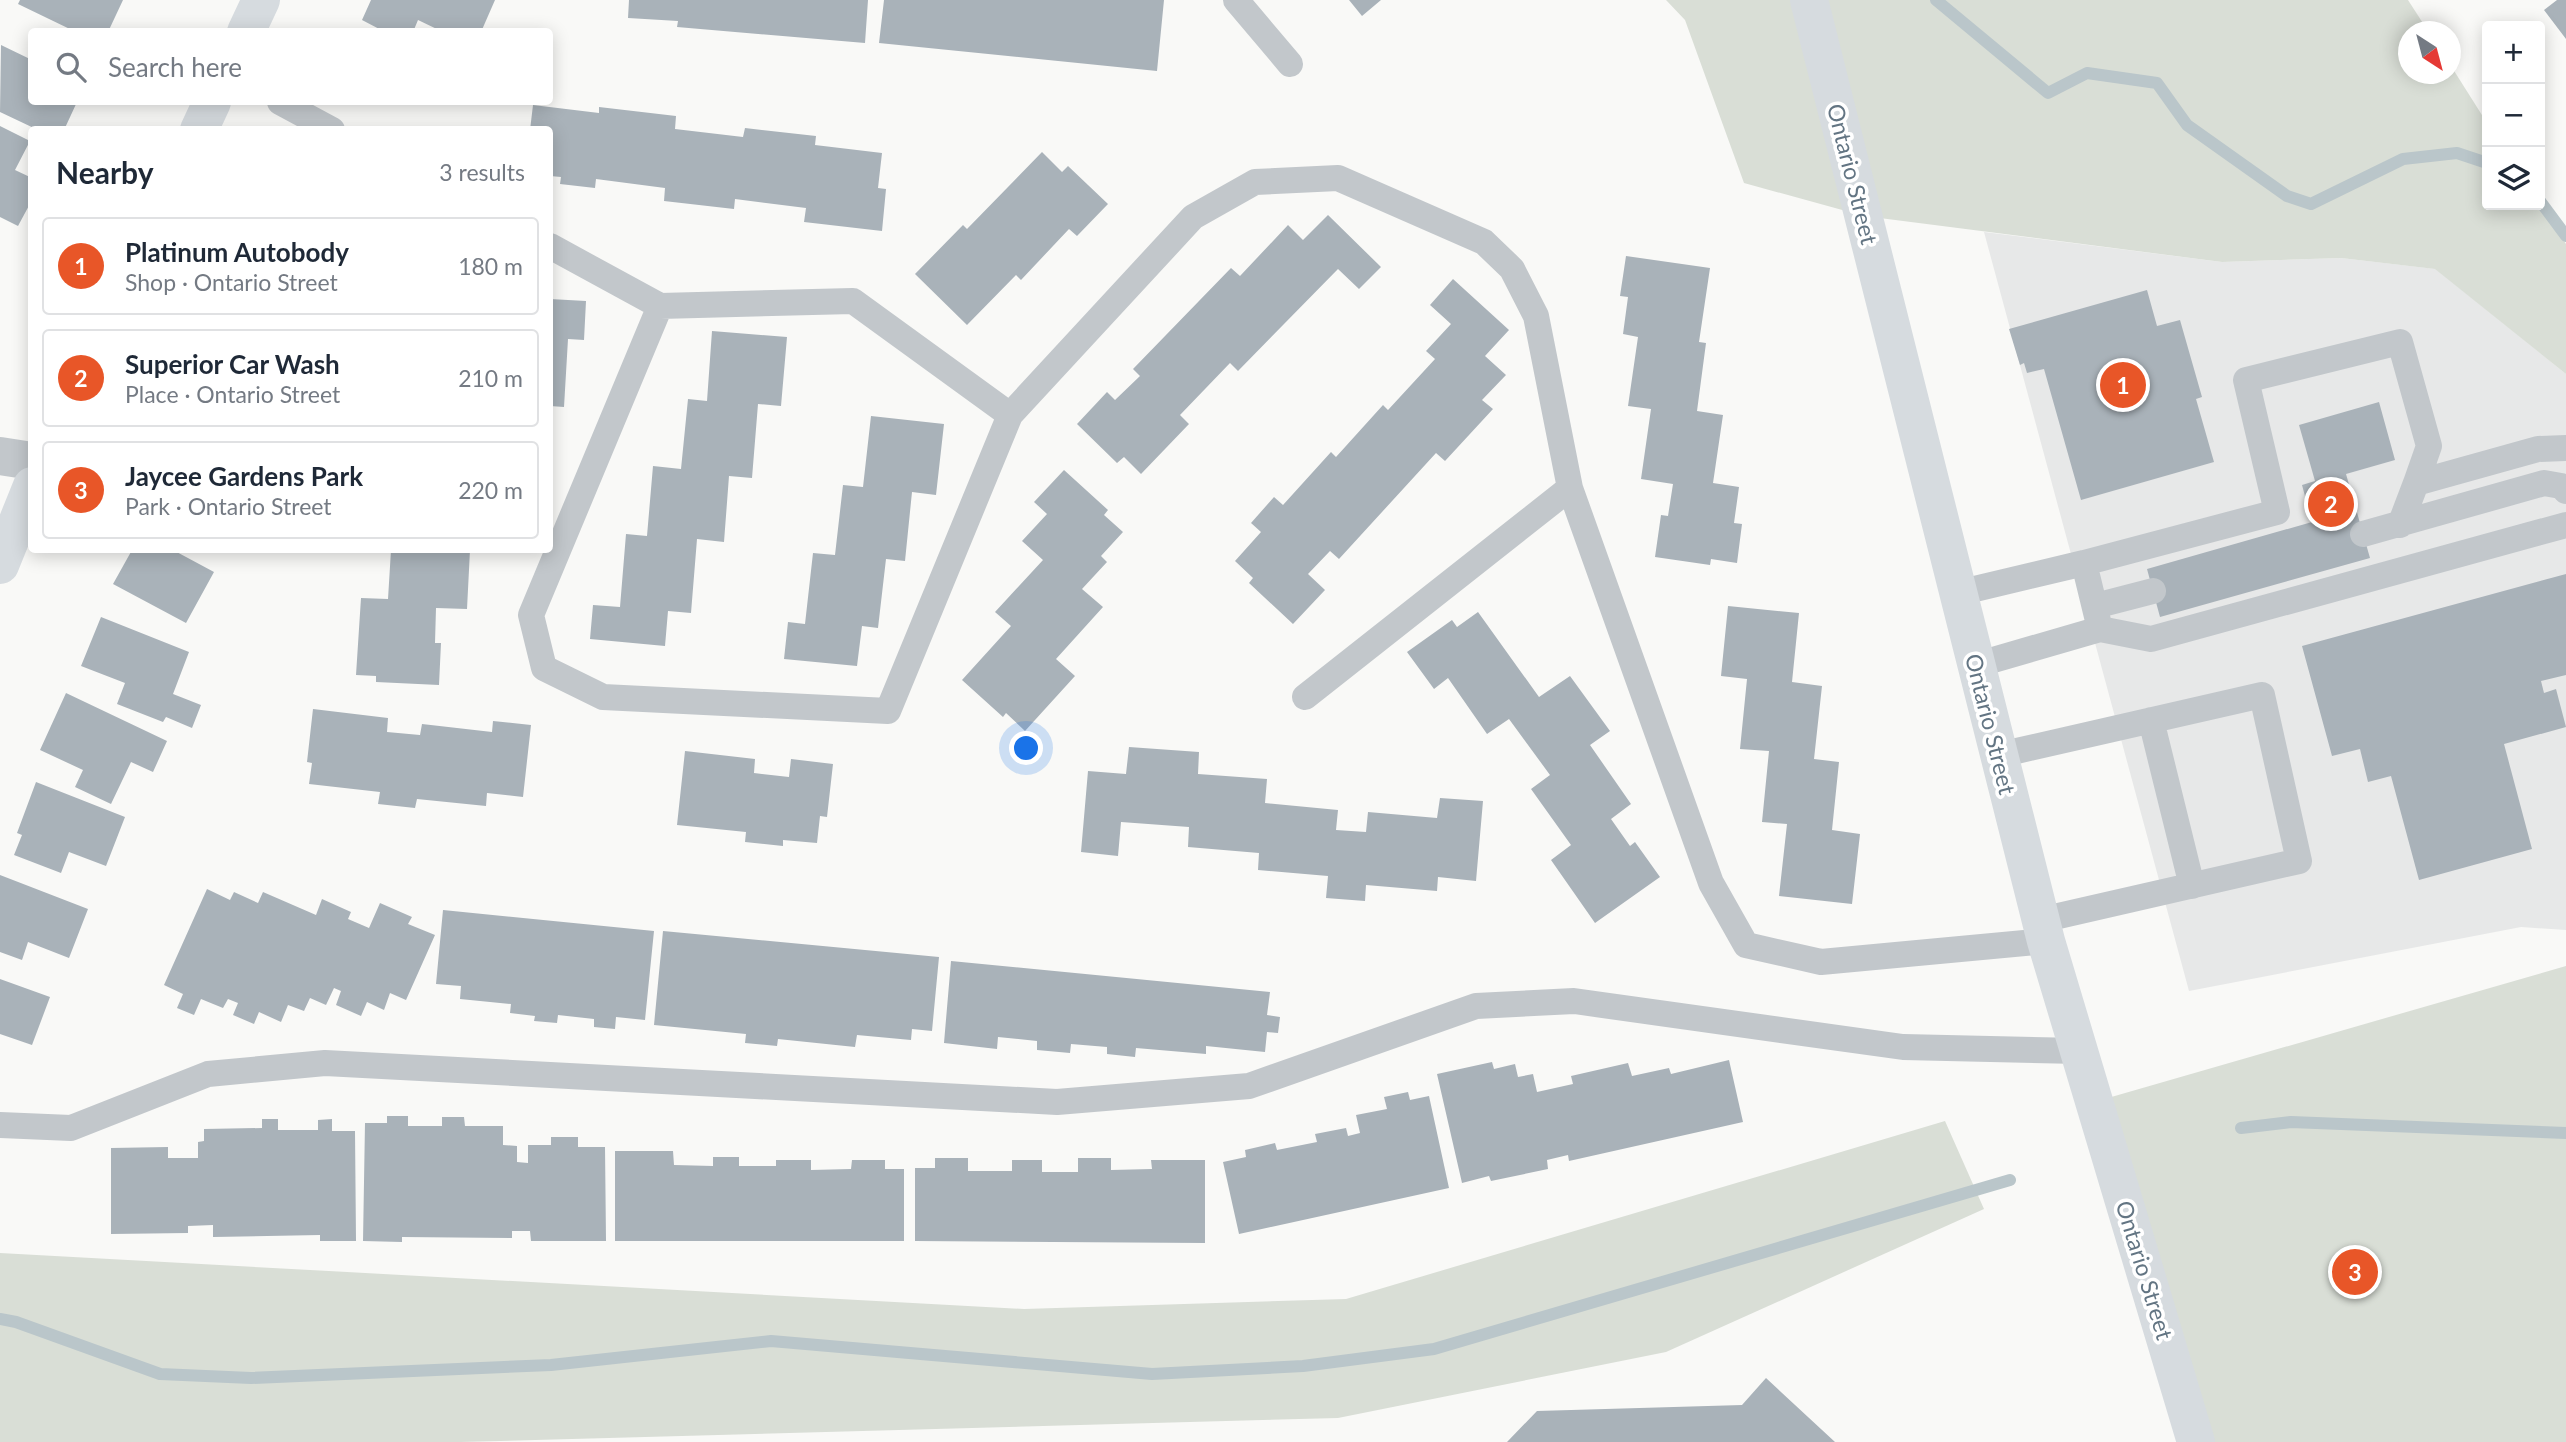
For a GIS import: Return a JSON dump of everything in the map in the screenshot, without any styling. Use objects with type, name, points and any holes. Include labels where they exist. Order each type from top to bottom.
[{"type":"main road","points":[[248,28],[261,0]]},
{"type":"main road","name":"Ontario Street","points":[[1809,0],[2043,931],[2196,1442]]},
{"type":"main road","points":[[201,126],[211,105]]},
{"type":"main road","points":[[0,565],[28,496]]},
{"type":"street","points":[[0,456],[28,460]]},
{"type":"lane","points":[[1236,0],[1290,64]]},
{"type":"lane","points":[[286,105],[325,126]]},
{"type":"lane","points":[[660,306],[531,615],[544,668],[603,697],[888,712],[1010,415],[1193,217],[1255,182],[1338,178],[1485,242],[1512,270],[1536,316],[1570,488],[1711,883],[1746,945],[1821,962],[2043,931],[2192,886],[2300,861],[2263,695],[1999,755]]},
{"type":"lane","points":[[553,248],[660,306],[853,301],[1010,415]]},
{"type":"lane","points":[[1958,593],[2277,512],[2246,380],[2400,342],[2430,446],[2400,524]]},
{"type":"lane","points":[[2416,483],[2538,449],[2566,448]]},
{"type":"lane","points":[[2363,534],[2544,483],[2561,486],[2566,491]]},
{"type":"lane","points":[[1305,697],[1570,488]]},
{"type":"lane","points":[[2097,618],[2151,639],[2566,525]]},
{"type":"lane","points":[[2084,563],[2097,618]]},
{"type":"lane","points":[[1976,665],[2097,618],[2153,591]]},
{"type":"lane","points":[[2151,720],[2192,886]]},
{"type":"lane","points":[[0,1125],[71,1128],[208,1074],[325,1063],[1071,1101],[1249,1086],[1476,1006],[1574,1001],[1903,1047],[2080,1051]]},
{"type":"shaded area","points":[[1666,0],[2408,0],[2422,21],[2398,21],[2398,84],[2461,84],[2461,82],[2482,115],[2482,210],[2544,210],[2566,244],[2566,374],[2435,269],[2341,258],[2222,262],[1864,216],[1744,183],[1685,20]]},
{"type":"shaded area","points":[[1984,232],[2222,262],[2341,258],[2436,269],[2566,374],[2566,930],[2521,927],[2189,991]]},
{"type":"shaded area","points":[[2566,966],[2566,1442],[2196,1442],[2094,1102]]},
{"type":"shaded area","points":[[1945,1121],[1984,1209],[1666,1352],[1338,1418],[461,1442],[0,1442],[0,1253],[1024,1309],[1346,1299]]},
{"type":"building","points":[[20,0],[123,0],[110,28],[68,28],[18,4]]},
{"type":"building","points":[[371,0],[495,0],[483,28],[435,28],[418,20],[415,28],[377,28],[362,20]]},
{"type":"building","points":[[629,0],[868,0],[865,43],[677,27],[678,21],[628,18]]},
{"type":"building","points":[[884,0],[1164,0],[1157,71],[879,43]]},
{"type":"building","points":[[1349,0],[1381,0],[1362,16]]},
{"type":"building","points":[[2557,0],[2566,0],[2566,39],[2544,10]]},
{"type":"building","points":[[1,45],[28,58],[28,105],[76,105],[66,126],[30,126],[0,112]]},
{"type":"building","points":[[533,105],[599,113],[599,107],[676,116],[675,129],[743,137],[745,128],[816,136],[815,145],[882,153],[878,188],[886,189],[882,231],[804,222],[806,208],[735,199],[734,209],[664,201],[665,188],[596,179],[595,188],[560,184],[561,177],[553,176],[553,126],[530,126]]},
{"type":"building","points":[[0,126],[28,140],[15,170],[28,176],[28,207],[18,226],[0,217]]},
{"type":"building","points":[[1042,152],[1062,172],[1068,166],[1108,204],[1077,236],[1069,229],[1021,280],[1016,275],[967,325],[915,274],[963,225],[967,229]]},
{"type":"building","points":[[1328,215],[1381,267],[1359,289],[1338,269],[1238,371],[1230,363],[1180,415],[1189,424],[1141,474],[1124,457],[1117,463],[1077,424],[1107,392],[1115,400],[1140,376],[1133,369],[1231,268],[1240,276],[1288,225],[1303,240]]},
{"type":"building","points":[[1626,256],[1710,268],[1699,342],[1706,343],[1697,411],[1723,415],[1713,483],[1739,487],[1734,523],[1742,524],[1737,563],[1711,559],[1710,565],[1655,557],[1661,515],[1668,516],[1673,484],[1641,479],[1651,409],[1628,406],[1638,337],[1623,334],[1628,297],[1620,296]]},
{"type":"building","points":[[1453,279],[1509,330],[1485,356],[1506,375],[1482,400],[1493,409],[1445,461],[1436,453],[1339,559],[1330,551],[1308,574],[1325,590],[1293,624],[1249,583],[1253,578],[1235,561],[1261,532],[1251,523],[1274,497],[1283,505],[1331,452],[1336,457],[1383,405],[1388,410],[1435,359],[1426,351],[1451,324],[1430,305]]},
{"type":"building","points":[[2147,290],[2157,326],[2180,320],[2202,397],[2196,399],[2214,462],[2081,500],[2044,369],[2027,373],[2024,363],[2020,365],[2009,329]]},
{"type":"building","points":[[553,299],[586,301],[584,340],[568,339],[564,407],[553,406]]},
{"type":"building","points":[[712,331],[787,337],[781,406],[758,404],[752,478],[729,476],[724,542],[697,539],[691,613],[668,611],[665,646],[590,639],[593,605],[620,607],[626,534],[647,536],[653,466],[681,469],[688,399],[707,401]]},
{"type":"building","points":[[2379,402],[2395,460],[2346,474],[2370,558],[2160,617],[2147,569],[2312,522],[2302,485],[2315,481],[2299,425]]},
{"type":"building","points":[[871,416],[944,424],[936,495],[912,492],[905,561],[886,559],[878,628],[862,626],[857,666],[784,659],[788,622],[805,624],[813,553],[835,555],[843,485],[863,487]]},
{"type":"building","points":[[1064,470],[1108,510],[1104,515],[1123,532],[1101,556],[1107,562],[1082,589],[1103,607],[1056,659],[1075,676],[1025,731],[1006,713],[1003,717],[962,680],[1011,626],[995,612],[1043,560],[1022,541],[1047,514],[1034,502]]},
{"type":"building","points":[[130,553],[179,553],[214,572],[186,623],[113,584]]},
{"type":"building","points":[[391,553],[470,553],[467,609],[436,608],[435,643],[441,643],[439,685],[376,682],[376,676],[356,675],[361,598],[388,599]]},
{"type":"building","points":[[2566,574],[2566,675],[2541,681],[2544,693],[2556,689],[2566,727],[2504,744],[2532,849],[2419,880],[2391,776],[2368,782],[2360,749],[2332,756],[2302,646]]},
{"type":"building","points":[[1728,606],[1799,613],[1792,682],[1822,686],[1814,759],[1839,762],[1832,830],[1860,834],[1852,904],[1779,896],[1787,824],[1762,822],[1769,751],[1740,749],[1747,679],[1721,676]]},
{"type":"building","points":[[1478,612],[1539,697],[1570,676],[1610,731],[1590,745],[1631,804],[1611,819],[1630,846],[1635,842],[1660,877],[1595,923],[1551,860],[1571,845],[1531,789],[1550,775],[1509,719],[1487,734],[1448,678],[1434,689],[1407,652],[1452,620],[1457,627]]},
{"type":"building","points":[[101,617],[189,652],[173,694],[201,705],[192,728],[166,717],[163,722],[117,704],[125,683],[81,666]]},
{"type":"building","points":[[66,693],[167,741],[153,772],[131,762],[111,804],[75,787],[83,770],[40,750]]},
{"type":"building","points":[[313,709],[388,718],[387,732],[420,735],[422,724],[492,732],[493,721],[531,725],[523,797],[487,793],[486,806],[417,799],[415,808],[378,804],[380,792],[309,784],[312,763],[307,762]]},
{"type":"building","points":[[1129,747],[1199,752],[1198,774],[1267,779],[1265,803],[1338,810],[1336,830],[1366,832],[1368,812],[1437,818],[1440,798],[1483,801],[1476,881],[1438,877],[1437,891],[1366,885],[1365,901],[1326,898],[1328,876],[1258,870],[1259,853],[1188,847],[1189,827],[1121,822],[1118,856],[1081,852],[1088,771],[1126,774]]},
{"type":"building","points":[[685,751],[755,759],[754,773],[789,777],[791,759],[833,764],[827,817],[820,816],[817,843],[783,840],[783,846],[745,842],[746,832],[677,825]]},
{"type":"building","points":[[36,782],[125,817],[106,866],[69,852],[61,873],[14,855],[22,835],[17,833]]},
{"type":"building","points":[[0,875],[88,909],[69,958],[28,942],[22,960],[0,952]]},
{"type":"building","points":[[207,889],[230,900],[234,892],[258,903],[263,892],[316,915],[322,899],[351,912],[348,919],[369,928],[380,903],[412,917],[408,924],[435,935],[406,1000],[390,993],[384,1010],[367,1002],[361,1016],[336,1005],[341,991],[334,988],[326,1005],[310,998],[304,1011],[288,1005],[281,1022],[259,1012],[254,1024],[233,1015],[238,1003],[228,999],[223,1008],[201,999],[194,1015],[177,1008],[183,994],[164,985]]},
{"type":"building","points":[[443,910],[654,931],[645,1020],[616,1017],[615,1029],[594,1027],[594,1019],[558,1015],[557,1023],[534,1021],[535,1016],[510,1013],[511,1004],[460,999],[461,986],[436,984]]},
{"type":"building","points":[[663,931],[939,957],[932,1031],[912,1029],[911,1040],[857,1035],[855,1047],[778,1039],[777,1046],[745,1043],[746,1034],[654,1025]]},
{"type":"building","points":[[951,961],[1270,992],[1267,1015],[1280,1017],[1278,1033],[1267,1032],[1265,1052],[1206,1046],[1206,1054],[1136,1048],[1135,1057],[1107,1054],[1107,1047],[1071,1044],[1070,1053],[1037,1050],[1037,1041],[998,1037],[997,1049],[944,1043]]},
{"type":"building","points":[[0,979],[50,997],[32,1045],[0,1034]]},
{"type":"building","points":[[1729,1060],[1743,1122],[1569,1161],[1568,1155],[1547,1160],[1548,1169],[1491,1181],[1489,1176],[1462,1183],[1437,1074],[1492,1062],[1494,1069],[1515,1064],[1518,1077],[1533,1074],[1537,1092],[1573,1084],[1571,1076],[1628,1063],[1632,1076],[1669,1068],[1671,1074]]},
{"type":"building","points":[[1408,1092],[1410,1100],[1429,1096],[1449,1188],[1239,1234],[1223,1162],[1246,1157],[1245,1150],[1275,1143],[1277,1150],[1317,1142],[1315,1134],[1346,1128],[1348,1136],[1360,1133],[1356,1115],[1387,1109],[1384,1097]]},
{"type":"building","points":[[387,1116],[408,1116],[408,1126],[442,1126],[442,1117],[464,1117],[465,1126],[503,1126],[503,1145],[517,1146],[517,1162],[528,1163],[528,1145],[551,1145],[551,1137],[578,1137],[578,1147],[605,1147],[606,1241],[531,1241],[530,1231],[512,1231],[512,1238],[402,1237],[402,1242],[363,1241],[365,1123],[387,1123]]},
{"type":"building","points":[[262,1119],[278,1119],[278,1130],[318,1130],[318,1120],[332,1119],[332,1131],[355,1131],[356,1241],[320,1241],[320,1235],[213,1237],[213,1225],[188,1226],[188,1233],[111,1234],[111,1148],[168,1147],[168,1158],[198,1158],[198,1142],[204,1141],[204,1129],[262,1128]]},
{"type":"building","points":[[615,1151],[673,1151],[674,1165],[713,1166],[713,1157],[739,1157],[739,1166],[776,1166],[776,1160],[811,1160],[811,1170],[851,1169],[852,1160],[885,1160],[885,1169],[904,1169],[904,1241],[615,1241]]},
{"type":"building","points":[[935,1158],[968,1158],[968,1171],[1012,1171],[1012,1160],[1042,1160],[1042,1172],[1078,1172],[1078,1158],[1111,1158],[1111,1170],[1152,1169],[1151,1160],[1205,1160],[1205,1243],[915,1241],[915,1168],[935,1168]]},
{"type":"building","points":[[1766,1378],[1835,1442],[1507,1442],[1537,1411],[1742,1405]]},
{"type":"waterway","points":[[1936,0],[2048,93],[2087,73],[2157,83],[2187,125],[2287,196],[2311,204],[2403,159],[2457,153],[2482,161]]},
{"type":"waterway","points":[[2545,208],[2566,236]]},
{"type":"waterway","points":[[2241,1128],[2291,1122],[2566,1133]]},
{"type":"waterway","points":[[0,1319],[16,1322],[160,1374],[251,1378],[551,1365],[771,1341],[1152,1374],[1303,1366],[1434,1349],[2010,1180]]},
{"type":"place","name":"Platinum Autobody","points":[[2123,385]]},
{"type":"place","name":"Superior Car Wash","points":[[2331,504]]},
{"type":"place","name":"Jaycee Gardens Park","points":[[2355,1272]]}]
